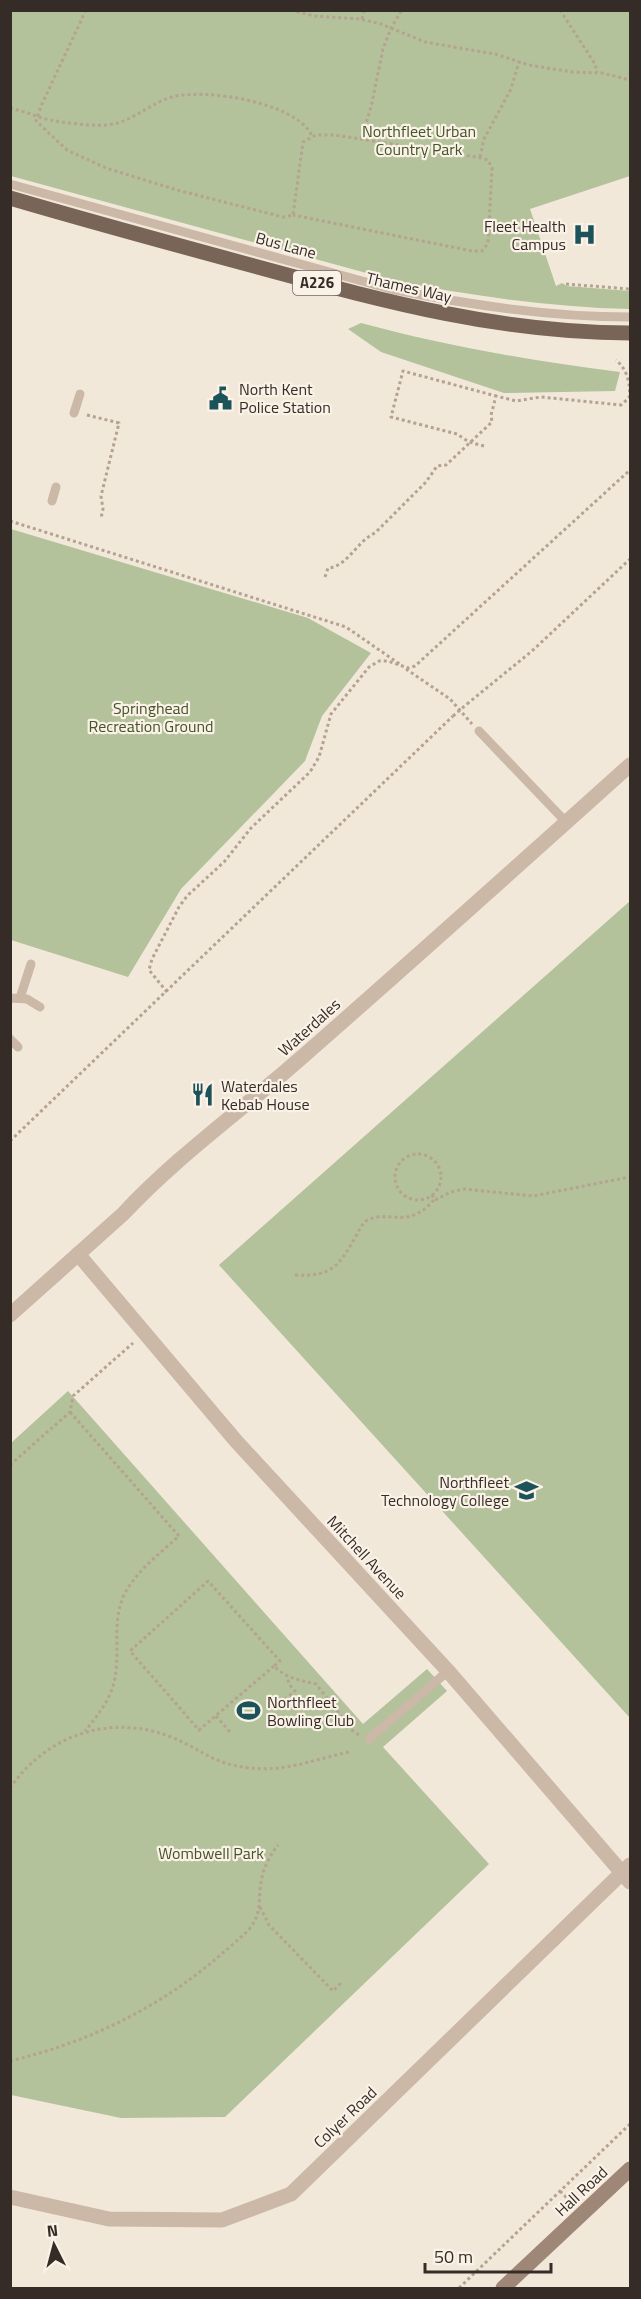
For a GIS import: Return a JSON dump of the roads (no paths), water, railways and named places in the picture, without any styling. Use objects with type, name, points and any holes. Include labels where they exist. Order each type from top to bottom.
[{"type":"main road","name":"Thames Way","points":[[10,198],[362,295],[465,318],[538,330],[630,333]]},
{"type":"street","name":"Waterdales","points":[[10,1315],[163,1174],[301,1058],[630,765]]},
{"type":"street","name":"Mitchell Avenue","points":[[78,1254],[236,1441],[448,1671],[628,1874]]},
{"type":"street","name":"Colyer Road","points":[[10,2197],[109,2219],[222,2220],[291,2194],[628,1874]]},
{"type":"street","name":"Hall Road","points":[[503,2289],[630,2169]]},
{"type":"lane","name":"Bus Lane","points":[[10,184],[391,289],[450,300],[576,316],[630,317]]},
{"type":"lane","points":[[75,412],[80,394]]},
{"type":"lane","points":[[52,501],[56,487]]},
{"type":"lane","points":[[479,731],[566,822]]},
{"type":"lane","points":[[31,964],[15,998],[28,999],[40,1007]]},
{"type":"lane","points":[[10,1039],[18,1047]]},
{"type":"lane","points":[[369,1739],[448,1671]]},
{"type":"place","name":"Fleet Health Campus","points":[[584,235]]},
{"type":"place","name":"North Kent Police Station","points":[[221,398]]},
{"type":"place","name":"Waterdales Kebab House","points":[[203,1095]]},
{"type":"place","name":"Northfleet Technology College","points":[[527,1491]]},
{"type":"place","name":"Northfleet Bowling Club","points":[[249,1711]]},
{"type":"park label","name":"Northfleet Urban Country Park","points":[[419,140]]},
{"type":"park label","name":"Springhead Recreation Ground","points":[[151,717]]},
{"type":"park label","name":"Wombwell Park","points":[[211,1853]]}]
